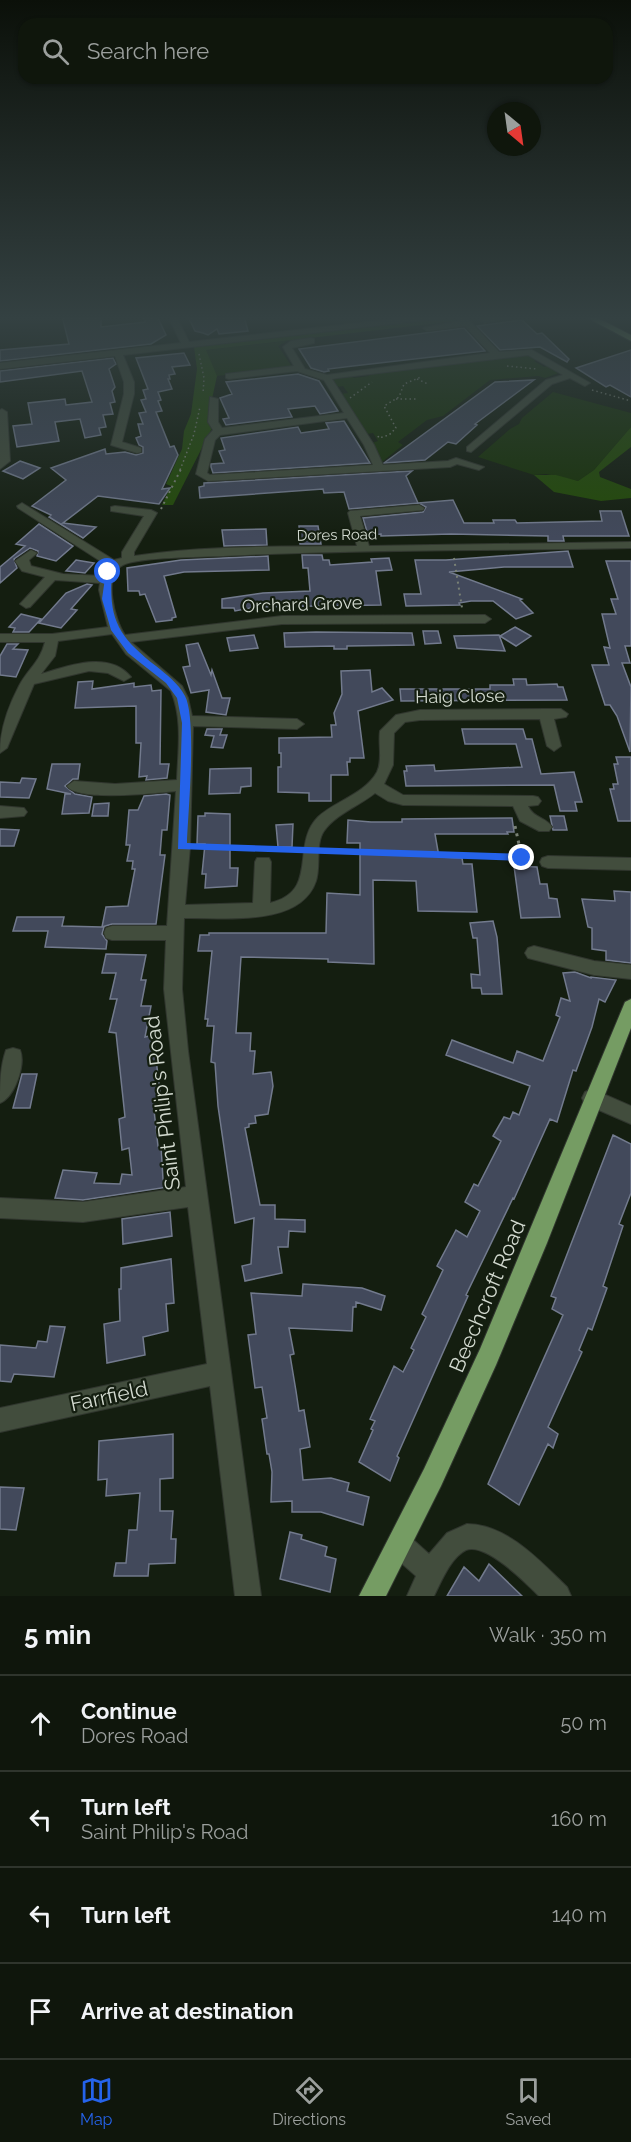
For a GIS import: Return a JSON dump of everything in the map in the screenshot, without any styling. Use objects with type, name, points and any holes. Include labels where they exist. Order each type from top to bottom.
[{"type":"main road","name":"Beechcroft Road","points":[[372,1596],[445,1454],[523,1276],[592,1098],[631,1007]]},
{"type":"street","points":[[129,390],[116,445],[126,445],[137,450]]},
{"type":"street","points":[[338,390],[346,400],[349,414],[369,445],[380,468]]},
{"type":"street","points":[[349,414],[219,432],[210,439],[201,474],[208,478],[450,464],[462,452],[541,390]]},
{"type":"street","points":[[213,399],[213,422],[219,432]]},
{"type":"street","points":[[0,466],[5,461],[4,411]]},
{"type":"street","points":[[462,452],[482,452]]},
{"type":"street","points":[[462,452],[479,467]]},
{"type":"street","points":[[22,506],[114,565],[106,580],[106,599],[119,635]]},
{"type":"street","points":[[115,508],[151,513],[128,552],[128,559]]},
{"type":"street","points":[[364,549],[354,513],[419,508]]},
{"type":"street","points":[[628,545],[629,558]]},
{"type":"street","name":"Dores Road","points":[[114,565],[128,559],[189,554],[452,546],[628,545]]},
{"type":"street","points":[[31,553],[21,561],[25,563],[26,568],[48,575],[106,580]]},
{"type":"street","points":[[26,604],[48,575]]},
{"type":"street","name":"Orchard Grove","points":[[2,642],[136,636],[251,622],[484,619]]},
{"type":"street","name":"Saint Philip's Road","points":[[119,635],[131,651],[177,689],[186,721],[182,847],[173,989],[248,1596]]},
{"type":"street","points":[[0,748],[30,681],[45,662],[51,649],[52,638]]},
{"type":"street","points":[[30,681],[65,670],[99,666],[112,668],[124,676]]},
{"type":"street","name":"Haig Close","points":[[177,912],[261,910],[284,905],[303,892],[310,877],[312,851],[318,827],[374,785],[385,770],[387,731],[401,718],[420,715],[553,714],[554,746]]},
{"type":"street","points":[[186,721],[297,724]]},
{"type":"street","points":[[74,786],[122,790],[183,785]]},
{"type":"street","points":[[374,785],[393,798],[403,800],[526,801],[525,817],[543,827]]},
{"type":"street","points":[[0,812],[20,812]]},
{"type":"street","points":[[261,910],[263,862]]},
{"type":"street","points":[[548,862],[631,864]]},
{"type":"street","points":[[112,933],[175,933]]},
{"type":"street","points":[[534,953],[594,968],[631,972]]},
{"type":"street","points":[[0,1094],[6,1087],[13,1056]]},
{"type":"street","points":[[592,1098],[631,1115]]},
{"type":"street","points":[[0,1208],[83,1212],[197,1195]]},
{"type":"street","name":"Farrfield","points":[[0,1420],[219,1373]]},
{"type":"street","points":[[420,1596],[444,1552],[468,1536],[483,1538],[496,1545],[533,1572],[558,1596]]},
{"type":"street","points":[[400,1545],[432,1573]]},
{"type":"path","points":[[354,404],[346,400],[360,390]]},
{"type":"path","points":[[376,432],[379,438],[394,431],[395,424],[384,408],[396,399],[402,390]]},
{"type":"path","points":[[593,390],[631,401]]},
{"type":"path","points":[[396,399],[418,399]]},
{"type":"path","points":[[157,516],[185,462],[197,429],[200,406]]},
{"type":"path","points":[[452,546],[464,618]]},
{"type":"path","points":[[182,847],[530,858],[548,862]]},
{"type":"green space","points":[[194,390],[214,390],[212,428],[173,505],[162,505],[171,486],[166,484],[182,449],[184,431],[191,414]]},
{"type":"green space","points":[[346,390],[476,390],[443,416],[427,420],[398,442],[403,445],[382,462],[372,443],[378,441],[373,433],[367,434],[341,394],[348,393]]},
{"type":"green space","points":[[553,392],[631,413],[631,427],[594,470],[578,481],[546,474],[534,475],[478,457],[519,424],[522,418]]},
{"type":"green space","points":[[631,427],[631,447],[599,472],[600,477],[631,489],[631,498],[601,501],[554,492],[534,475],[556,475],[578,481],[594,470]]},
{"type":"building","points":[[88,390],[112,390],[115,402],[110,403],[113,414],[103,415],[106,427],[99,428],[101,435],[85,438],[80,419],[55,422],[59,441],[17,447],[13,426],[32,424],[28,403],[65,399],[66,405],[92,402]]},
{"type":"building","points":[[143,390],[165,390],[158,392],[161,400],[158,401],[162,411],[156,412],[170,447],[174,446],[178,455],[162,489],[170,488],[159,504],[98,496],[63,523],[96,527],[83,538],[49,517],[51,515],[32,506],[66,480],[51,468],[105,449],[106,454],[125,452],[136,455],[143,453],[143,447],[139,445],[136,438],[141,436],[138,424],[143,424],[139,413],[146,412],[141,400],[146,399]]},
{"type":"building","points":[[230,390],[325,390],[338,411],[320,414],[315,406],[288,409],[292,417],[226,425],[223,419],[229,418],[220,398],[232,394]]},
{"type":"building","points":[[483,390],[520,390],[475,424],[477,425],[456,444],[448,442],[425,460],[384,463]]},
{"type":"building","points":[[620,390],[631,390],[631,397]]},
{"type":"building","points":[[344,421],[370,463],[213,473],[211,464],[224,463],[219,451],[225,450],[221,438],[298,427],[301,433],[329,429],[326,423]]},
{"type":"building","points":[[20,461],[40,468],[23,479],[3,471]]},
{"type":"building","points":[[412,471],[406,476],[418,503],[453,500],[464,523],[494,523],[493,520],[515,520],[517,523],[602,521],[600,511],[621,511],[629,536],[563,536],[564,541],[548,541],[548,536],[368,535],[363,518],[423,512],[426,507],[419,503],[349,509],[344,492],[324,493],[323,489],[200,498],[199,487],[204,486],[204,483]]},
{"type":"building","points":[[39,524],[73,546],[56,561],[37,556],[38,551],[30,548],[14,559],[17,568],[0,583],[0,567],[25,546],[16,544]]},
{"type":"building","points":[[299,526],[318,526],[321,544],[300,544]]},
{"type":"building","points":[[266,529],[267,545],[224,546],[222,530]]},
{"type":"building","points":[[568,551],[573,567],[504,567],[449,572],[522,599],[520,600],[533,613],[516,619],[493,601],[471,601],[459,603],[460,605],[406,606],[404,594],[421,594],[415,560],[446,560]]},
{"type":"building","points":[[302,555],[322,555],[323,560],[329,560],[330,565],[372,562],[371,559],[389,558],[392,570],[376,571],[381,605],[256,607],[235,611],[234,608],[222,608],[222,599],[263,593],[310,591],[308,568],[303,568]]},
{"type":"building","points":[[268,556],[269,570],[184,572],[164,576],[176,617],[172,620],[156,622],[145,594],[140,595],[139,591],[128,591],[127,568],[181,560]]},
{"type":"building","points":[[76,560],[94,563],[85,573],[66,571]]},
{"type":"building","points":[[606,561],[631,561],[631,646],[625,646],[630,663],[622,663],[631,687],[630,752],[617,716],[610,705],[605,705],[592,665],[609,665],[604,647],[610,648],[602,614],[616,614],[611,599],[618,599]]},
{"type":"building","points":[[87,584],[92,585],[71,609],[77,610],[61,628],[39,623],[66,593]]},
{"type":"building","points":[[21,614],[41,619],[29,632],[13,632],[15,628],[9,627]]},
{"type":"building","points":[[515,627],[531,636],[516,646],[500,636]]},
{"type":"building","points":[[423,631],[438,631],[441,643],[425,644]]},
{"type":"building","points":[[284,633],[412,633],[414,645],[347,646],[347,649],[334,649],[334,646],[285,647]]},
{"type":"building","points":[[254,635],[258,648],[230,651],[227,638]]},
{"type":"building","points":[[499,635],[505,651],[457,648],[454,636]]},
{"type":"building","points":[[198,643],[211,675],[212,670],[222,698],[230,698],[226,715],[206,712],[209,690],[191,693],[183,667],[190,666],[186,645]]},
{"type":"building","points":[[7,644],[18,644],[13,649],[28,650],[16,677],[0,675],[0,656]]},
{"type":"building","points":[[370,670],[372,692],[382,688],[393,700],[358,711],[364,758],[350,758],[350,762],[347,762],[348,775],[331,775],[331,801],[309,801],[309,793],[278,792],[278,767],[281,767],[279,738],[332,737],[331,725],[336,725],[334,713],[342,694],[341,671]]},
{"type":"building","points":[[513,679],[526,679],[527,685],[557,684],[558,687],[563,687],[567,700],[401,701],[400,689],[490,689],[490,685],[514,685]]},
{"type":"building","points":[[93,681],[92,689],[134,683],[134,687],[151,685],[152,691],[161,690],[160,764],[169,764],[167,778],[146,780],[147,776],[139,777],[141,743],[136,743],[136,706],[75,708],[78,682]]},
{"type":"building","points":[[207,729],[222,729],[220,735],[227,735],[223,748],[211,747],[214,736],[205,735]]},
{"type":"building","points":[[462,729],[523,729],[526,739],[532,739],[541,774],[574,772],[582,802],[575,802],[577,811],[560,811],[554,785],[406,786],[404,771],[407,771],[406,766],[434,765],[435,771],[522,767],[516,744],[465,744]]},
{"type":"building","points":[[616,757],[631,757],[631,821],[618,821],[610,789],[614,789],[613,784],[618,784],[614,764],[618,764]]},
{"type":"building","points":[[52,764],[80,764],[78,779],[73,779],[65,786],[75,794],[92,797],[89,813],[62,814],[65,794],[71,794],[47,789]]},
{"type":"building","points":[[251,768],[251,786],[241,787],[240,793],[209,794],[210,769]]},
{"type":"building","points":[[22,778],[36,779],[29,798],[0,797],[0,782],[20,783]]},
{"type":"building","points":[[170,795],[167,830],[162,830],[160,855],[165,855],[156,924],[112,924],[102,927],[106,907],[128,906],[135,869],[132,869],[133,861],[127,861],[130,845],[126,845],[129,810],[138,810],[144,796]]},
{"type":"building","points":[[109,803],[108,816],[92,816],[94,804]]},
{"type":"building","points":[[205,813],[230,814],[230,868],[238,868],[237,886],[205,888],[206,874],[202,874],[205,844],[197,844],[198,816],[205,816]]},
{"type":"building","points":[[550,816],[564,816],[567,830],[553,830]]},
{"type":"building","points":[[512,818],[514,832],[507,832],[508,834],[435,834],[439,857],[462,858],[463,864],[472,864],[477,912],[418,911],[416,881],[373,880],[374,964],[328,962],[328,959],[241,957],[236,1033],[251,1033],[250,1051],[255,1051],[253,1074],[271,1072],[273,1086],[268,1114],[255,1116],[256,1123],[249,1124],[249,1127],[245,1128],[260,1205],[275,1205],[275,1219],[305,1220],[305,1232],[289,1231],[288,1247],[278,1247],[282,1273],[245,1281],[242,1266],[251,1264],[254,1218],[235,1223],[218,1106],[215,1063],[211,1062],[214,1026],[207,1026],[208,1019],[205,1019],[212,951],[198,951],[200,935],[209,935],[209,933],[326,933],[327,893],[360,895],[360,843],[347,843],[348,820],[402,822],[402,819]]},
{"type":"building","points":[[293,824],[292,847],[278,847],[276,825]]},
{"type":"building","points":[[0,829],[19,830],[14,846],[0,846]]},
{"type":"building","points":[[514,866],[537,867],[540,884],[547,884],[549,898],[557,899],[560,917],[521,918]]},
{"type":"building","points":[[614,891],[631,892],[631,963],[606,960],[606,951],[592,949],[592,928],[588,927],[582,899],[615,901]]},
{"type":"building","points":[[17,917],[64,917],[62,926],[104,927],[102,934],[107,941],[106,949],[45,947],[48,931],[13,931]]},
{"type":"building","points":[[493,921],[497,937],[502,994],[482,994],[481,988],[472,988],[471,974],[480,975],[477,938],[473,938],[470,923]]},
{"type":"building","points":[[106,954],[146,955],[141,980],[146,980],[141,1006],[151,1006],[145,1037],[153,1035],[162,1108],[154,1110],[158,1146],[161,1146],[163,1179],[168,1187],[83,1200],[55,1198],[63,1170],[97,1173],[94,1183],[120,1184],[122,1174],[132,1175],[129,1148],[122,1150],[119,1119],[125,1117],[116,1033],[109,1032],[117,999],[110,999],[116,973],[102,973]]},
{"type":"building","points":[[575,972],[591,978],[616,980],[605,1002],[599,999],[592,1027],[576,1071],[573,1070],[557,1122],[550,1119],[514,1199],[466,1295],[468,1296],[397,1456],[399,1458],[390,1481],[359,1462],[373,1430],[371,1429],[375,1421],[370,1419],[394,1366],[403,1372],[414,1350],[411,1348],[426,1317],[422,1314],[443,1270],[437,1266],[456,1230],[467,1237],[480,1211],[465,1202],[474,1184],[478,1186],[501,1141],[493,1136],[504,1117],[510,1119],[513,1112],[519,1115],[530,1086],[446,1055],[452,1040],[513,1063],[517,1051],[543,1061],[560,1017],[556,1015],[561,998],[570,1001],[563,973]]},
{"type":"building","points":[[22,1074],[37,1074],[30,1108],[13,1108]]},
{"type":"building","points":[[613,1135],[631,1144],[631,1193],[619,1224],[623,1226],[603,1286],[607,1288],[592,1330],[588,1328],[579,1350],[582,1352],[548,1427],[558,1434],[553,1448],[548,1444],[519,1505],[488,1484],[563,1315],[552,1309],[556,1298],[551,1296]]},
{"type":"building","points":[[170,1212],[172,1236],[123,1244],[122,1219]]},
{"type":"building","points":[[171,1259],[174,1303],[166,1304],[168,1331],[143,1337],[145,1355],[107,1363],[104,1324],[120,1321],[121,1268]]},
{"type":"building","points":[[303,1284],[362,1288],[385,1296],[381,1310],[356,1302],[356,1307],[353,1307],[352,1331],[289,1328],[294,1354],[290,1355],[299,1411],[304,1410],[310,1447],[300,1449],[303,1480],[331,1478],[349,1483],[347,1491],[369,1497],[363,1525],[321,1512],[292,1512],[292,1501],[271,1502],[272,1472],[262,1419],[267,1418],[262,1387],[255,1388],[248,1335],[256,1334],[251,1293],[302,1296]]},
{"type":"building","points":[[50,1326],[65,1327],[54,1377],[14,1374],[11,1382],[0,1381],[0,1345],[36,1348],[38,1341],[47,1342]]},
{"type":"building","points":[[173,1434],[173,1478],[160,1479],[160,1511],[173,1511],[171,1539],[176,1539],[175,1563],[149,1564],[148,1576],[114,1576],[116,1563],[126,1563],[129,1530],[137,1530],[140,1493],[106,1496],[107,1479],[98,1480],[99,1441]]},
{"type":"building","points":[[0,1487],[24,1488],[16,1530],[0,1529]]},
{"type":"building","points":[[290,1532],[302,1535],[301,1539],[327,1547],[325,1556],[336,1559],[330,1592],[280,1579]]},
{"type":"building","points":[[489,1564],[522,1596],[447,1596],[464,1567],[479,1581]]},
{"type":"route","points":[[108,572],[106,599],[115,630],[131,651],[177,689],[181,698],[186,723],[182,847],[522,858]]}]
